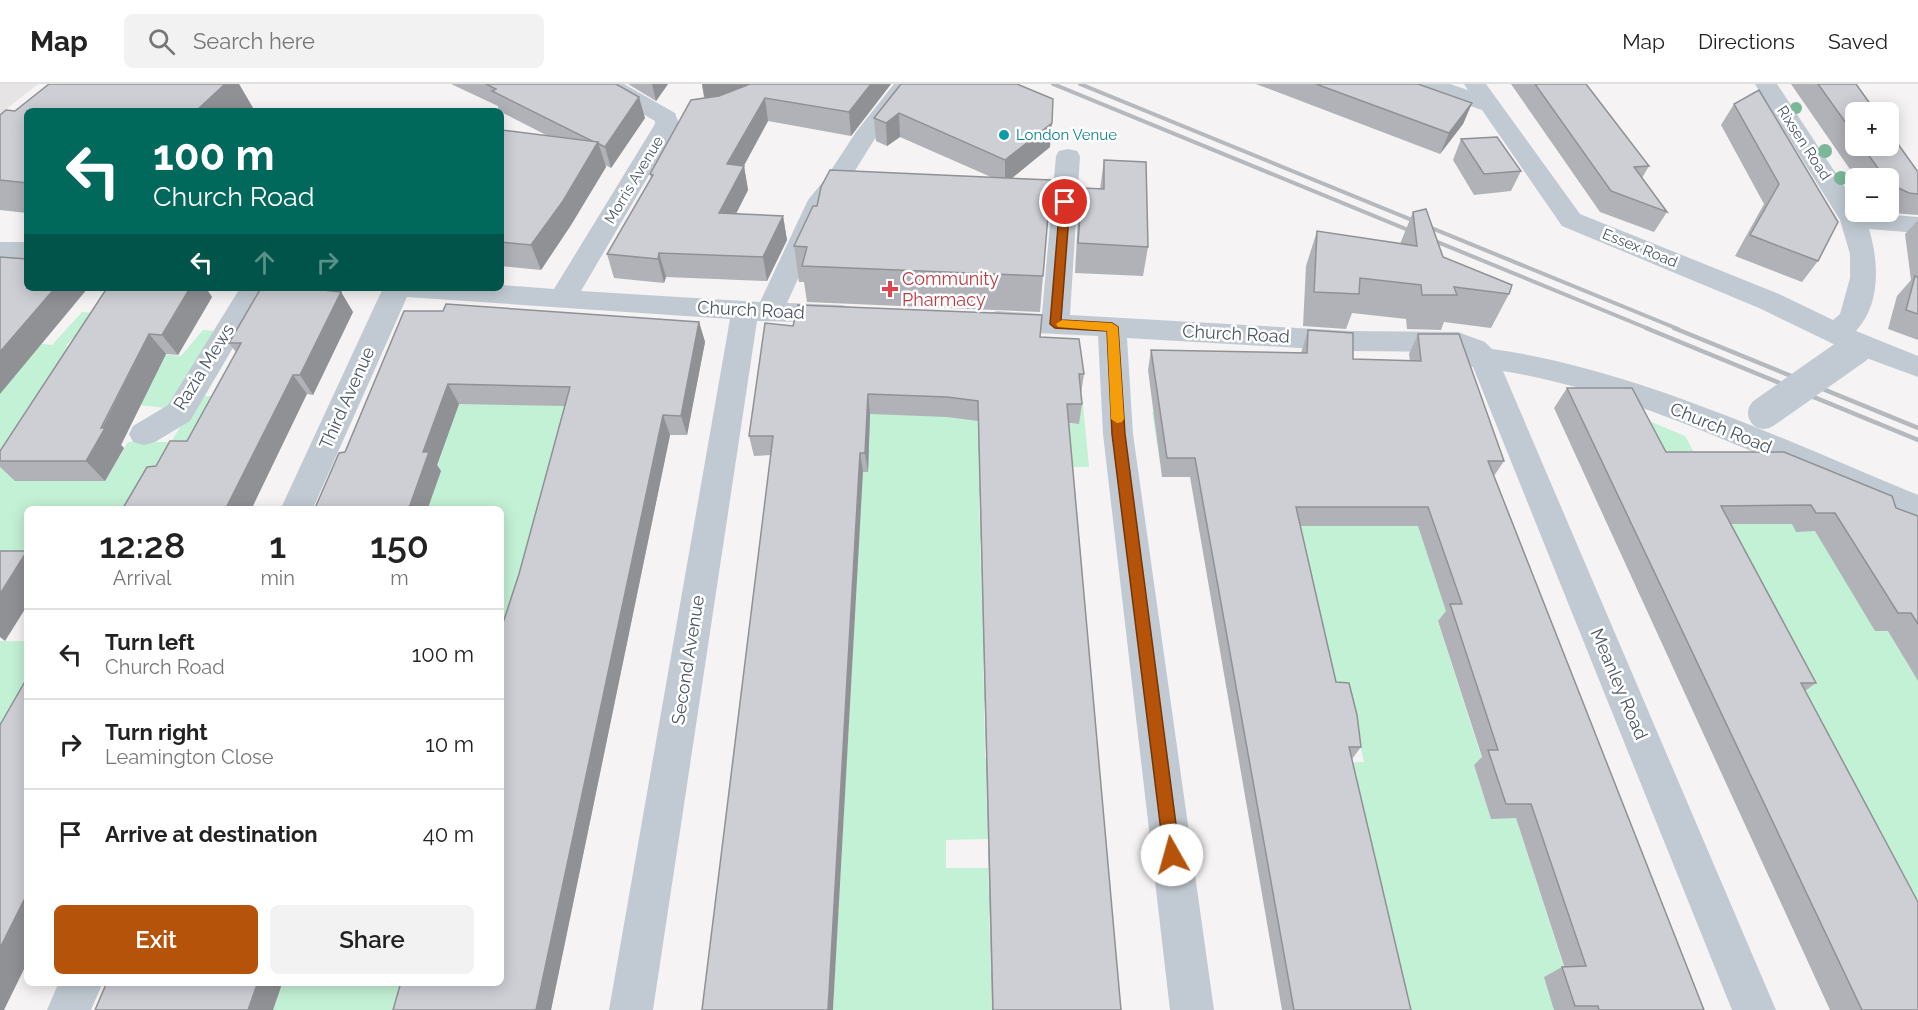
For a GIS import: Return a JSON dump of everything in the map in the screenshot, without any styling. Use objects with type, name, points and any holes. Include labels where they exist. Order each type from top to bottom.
[{"type":"street","name":"Morris Avenue","points":[[562,299],[664,131],[679,116],[607,84]]},
{"type":"street","name":"Second Avenue","points":[[631,1010],[757,311],[821,200],[836,182],[864,137],[906,84]]},
{"type":"street","points":[[1428,84],[1481,94]]},
{"type":"street","name":"Rixsen Road","points":[[1766,84],[1845,207]]},
{"type":"street","name":"Essex Road","points":[[1481,94],[1571,220],[1769,301],[1851,343],[1918,367]]},
{"type":"street","points":[[1055,324],[1068,156]]},
{"type":"street","name":"Rixsen Road","points":[[1756,425],[1851,343],[1853,317],[1863,278],[1863,254],[1854,222]]},
{"type":"street","points":[[1879,222],[1918,225]]},
{"type":"street","points":[[0,251],[24,251]]},
{"type":"street","name":"Razia Mews","points":[[144,435],[178,413],[252,291]]},
{"type":"street","name":"Third Avenue","points":[[298,506],[396,291]]},
{"type":"street","name":"Church Road","points":[[447,291],[757,311],[869,315]]},
{"type":"street","name":"Church Road","points":[[974,320],[1350,341],[1435,354],[1483,357],[1541,368],[1756,425],[1918,509]]},
{"type":"street","points":[[1112,327],[1118,434],[1192,1010]]},
{"type":"street","name":"Meanley Road","points":[[1483,357],[1754,1010]]},
{"type":"street","points":[[69,1010],[80,986]]},
{"type":"shaded area","points":[[0,84],[38,84],[0,114]]},
{"type":"green space","points":[[82,312],[95,313],[66,346],[181,356],[203,330],[215,331],[174,409],[68,397],[105,481],[128,442],[171,442],[199,396],[226,396],[154,506],[24,506],[24,569],[0,570],[0,394],[2,391],[0,391],[0,334],[9,340],[52,345]]},
{"type":"green space","points":[[391,370],[534,402],[665,414],[691,414],[690,421],[635,421],[504,675],[504,506],[405,506],[386,472]]},
{"type":"green space","points":[[1077,394],[1082,394],[1089,467],[979,467],[979,485],[1019,484],[1020,497],[979,497],[980,532],[1021,532],[1021,539],[980,539],[981,582],[1024,594],[982,594],[983,637],[1027,649],[983,649],[984,693],[1029,702],[984,702],[985,757],[1033,771],[986,771],[988,839],[946,840],[946,868],[988,868],[989,896],[1041,913],[989,914],[992,1010],[833,1010],[847,752],[797,753],[848,738],[857,574],[812,569],[857,568],[860,523],[816,523],[860,517],[862,484],[819,484],[820,473],[867,472],[867,414],[920,413],[1028,419],[1028,423],[1079,424]]},
{"type":"green space","points":[[1618,408],[1685,436],[1734,524],[1810,523],[1898,631],[1904,658],[1918,681],[1918,945]]},
{"type":"green space","points":[[1152,412],[1205,413],[1346,526],[1418,525],[1450,621],[1438,622],[1484,765],[1474,766],[1491,818],[1516,818],[1567,977],[1554,1010],[1395,1010],[1339,763],[1364,762],[1357,732],[1204,462],[1160,462]]},
{"type":"green space","points":[[0,641],[24,641],[24,751],[0,752]]},
{"type":"green space","points":[[256,986],[421,986],[414,1010],[273,1010]]},
{"type":"building","points":[[49,84],[225,84],[199,108],[24,108],[24,183],[0,180],[0,115],[6,110],[15,111]]},
{"type":"building","points":[[486,84],[616,84],[639,97],[605,147],[492,91],[496,89]]},
{"type":"building","points":[[750,84],[871,84],[849,112],[765,98],[727,164],[744,166],[719,213],[783,216],[763,257],[659,253],[658,259],[607,254],[653,175],[650,174],[691,100],[719,96]]},
{"type":"building","points":[[901,84],[1017,84],[1053,99],[1052,123],[1005,160],[899,113],[886,123],[874,118]]},
{"type":"building","points":[[1316,84],[1418,84],[1472,103],[1449,133]]},
{"type":"building","points":[[1535,84],[1586,84],[1649,166],[1634,167],[1667,212],[1611,191]]},
{"type":"building","points":[[1818,84],[1856,84],[1869,102],[1845,102],[1845,122]]},
{"type":"building","points":[[1759,90],[1838,222],[1818,261],[1750,235],[1779,184],[1734,104]]},
{"type":"building","points":[[504,130],[598,142],[563,201],[531,245],[504,242]]},
{"type":"building","points":[[1497,137],[1521,171],[1484,174],[1461,139]]},
{"type":"building","points":[[1899,145],[1918,172],[1918,194],[1899,188],[1899,168],[1878,168],[1869,156],[1899,156]]},
{"type":"building","points":[[1104,160],[1146,162],[1148,247],[1078,243],[1082,188],[1104,189]]},
{"type":"building","points":[[830,170],[1051,180],[1043,276],[802,266],[807,247],[794,246],[813,206],[817,206],[821,187]]},
{"type":"building","points":[[1426,209],[1443,257],[1512,285],[1509,294],[1454,287],[1457,295],[1422,295],[1421,285],[1360,278],[1359,294],[1314,292],[1317,231],[1417,246],[1413,212]]},
{"type":"building","points":[[0,257],[24,259],[24,291],[52,291],[0,352]]},
{"type":"building","points":[[1915,276],[1918,278],[1918,314],[1906,310]]},
{"type":"building","points":[[105,291],[188,291],[162,335],[149,334],[101,428],[105,428],[86,461],[0,461],[0,451]]},
{"type":"building","points":[[259,291],[341,292],[300,375],[293,375],[227,506],[124,506],[147,467],[156,466],[170,441],[187,441],[241,343],[229,343]]},
{"type":"building","points":[[446,304],[699,322],[681,416],[663,415],[536,1010],[393,1010],[400,986],[504,986],[504,620],[519,574],[570,387],[448,384],[423,452],[429,452],[410,506],[316,506],[339,453],[345,452],[404,311],[443,311]]},
{"type":"building","points":[[798,305],[1042,315],[1040,337],[1079,339],[1084,374],[1079,374],[1082,404],[1067,404],[1121,1010],[993,1010],[978,401],[947,397],[868,394],[865,453],[860,453],[828,1010],[702,1010],[773,436],[749,436],[765,323],[793,326]]},
{"type":"building","points":[[1308,330],[1353,333],[1353,359],[1421,361],[1418,334],[1459,334],[1504,461],[1488,461],[1704,1010],[1599,1010],[1598,1006],[1575,1006],[1562,967],[1586,966],[1531,804],[1506,804],[1488,750],[1498,750],[1450,604],[1462,604],[1428,507],[1296,507],[1336,682],[1349,683],[1357,715],[1361,747],[1349,747],[1411,1010],[1294,1010],[1195,458],[1167,458],[1151,350],[1307,353]]},
{"type":"building","points":[[1567,388],[1632,388],[1666,452],[1784,452],[1892,496],[1896,508],[1918,516],[1918,624],[1911,613],[1898,613],[1835,513],[1816,513],[1811,505],[1721,506],[1816,683],[1801,683],[1918,902],[1918,1010],[1862,1010]]},
{"type":"building","points":[[0,551],[24,551],[24,556],[0,594]]},
{"type":"building","points":[[24,683],[24,900],[0,948],[0,725]]},
{"type":"building","points":[[105,986],[257,986],[248,1010],[95,1010]]},
{"type":"railway","points":[[1053,84],[1649,329]]},
{"type":"railway","points":[[1080,84],[1678,329]]},
{"type":"railway","points":[[1646,328],[1918,440]]},
{"type":"railway","points":[[1674,328],[1918,428]]},
{"type":"slow traffic","points":[[1062,324],[1112,327],[1117,419]]},
{"type":"place","name":"London Venue","points":[[1004,135]]},
{"type":"place","name":"Community Pharmacy","points":[[890,289]]},
{"type":"route","points":[[1065,202],[1055,324],[1112,327],[1118,434],[1172,855]]}]
